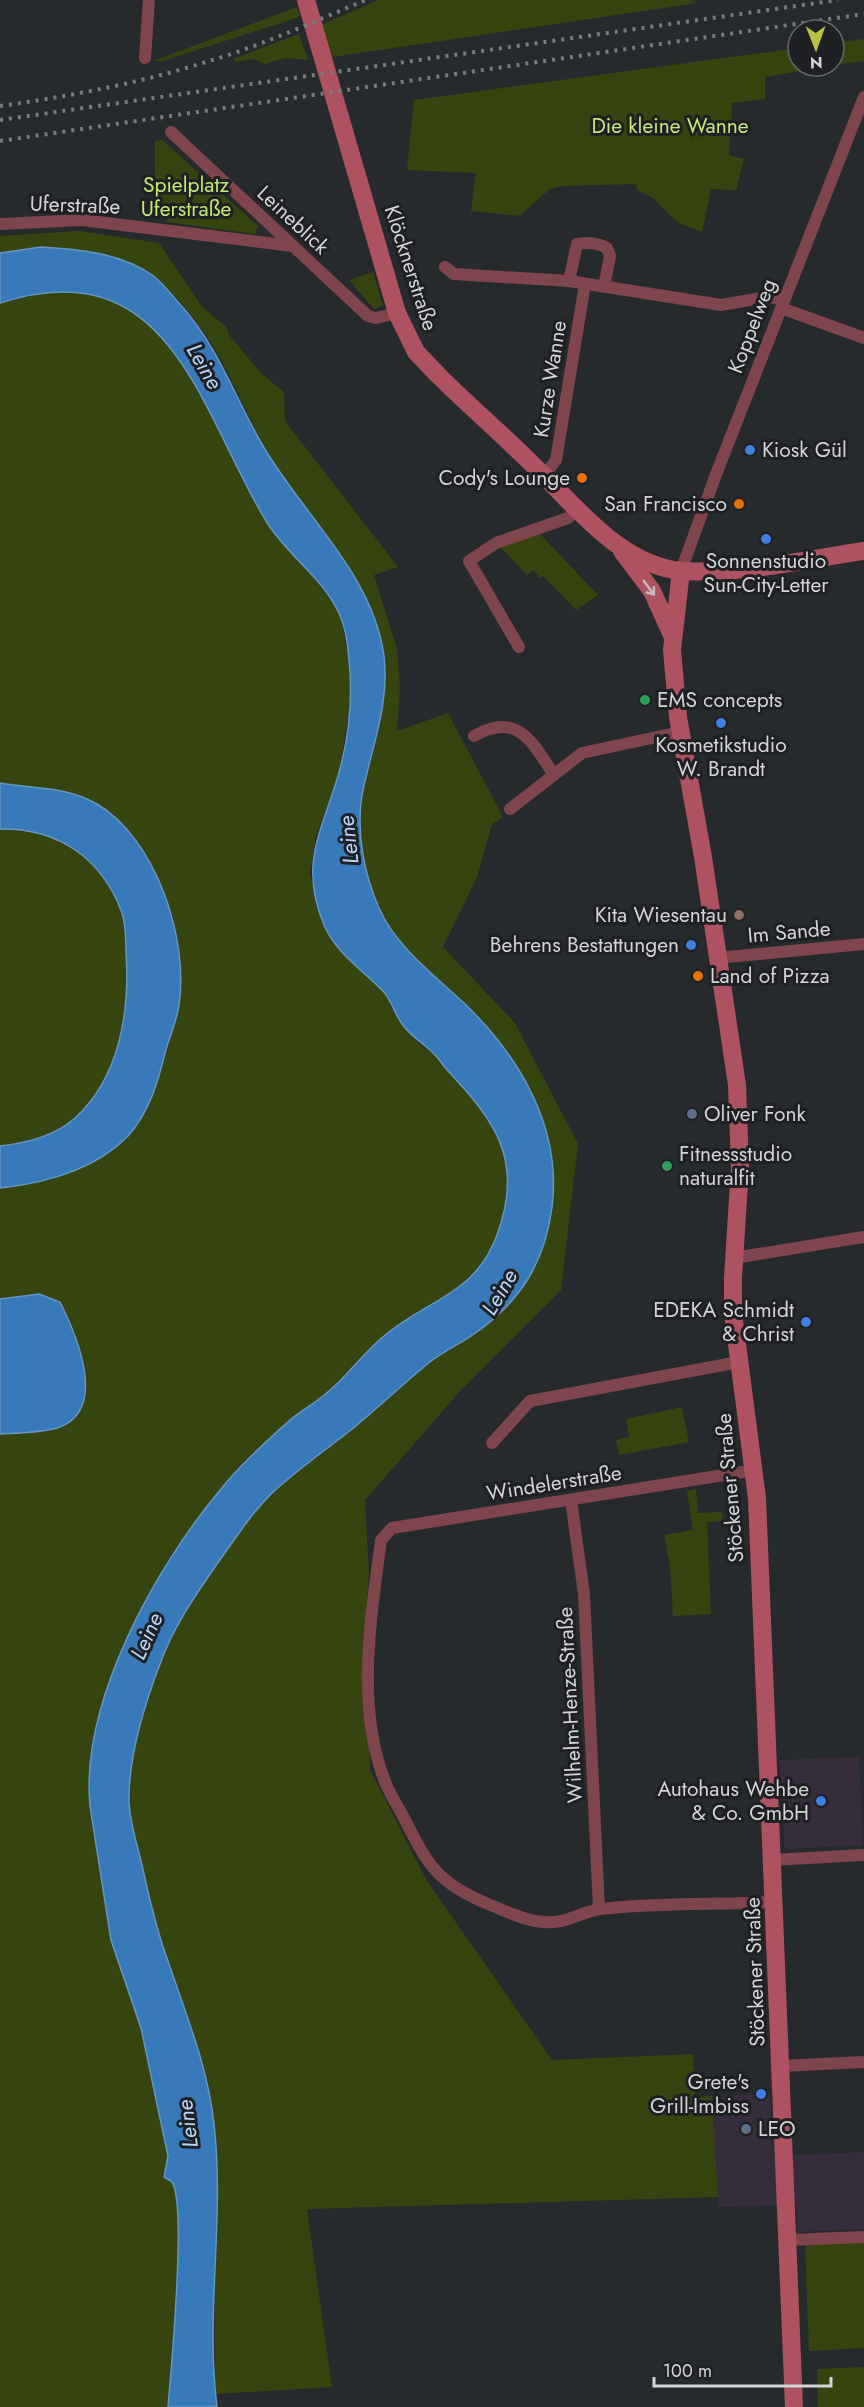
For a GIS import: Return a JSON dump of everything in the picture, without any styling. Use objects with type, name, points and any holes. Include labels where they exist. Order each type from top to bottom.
[{"type":"main road","name":"Klöcknerstraße","points":[[306,0],[397,313],[416,352],[617,544]]},
{"type":"main road","points":[[617,544],[642,559],[681,571],[718,571],[864,551]]},
{"type":"main road","points":[[617,544],[652,591],[673,637]]},
{"type":"main road","name":"Stöckener Straße","points":[[681,571],[673,637],[673,670],[680,732],[735,1056],[741,1141],[734,1258],[734,1313],[755,1470],[794,2407]]},
{"type":"street","points":[[145,58],[148,0]]},
{"type":"street","name":"Koppelweg","points":[[681,571],[782,304],[864,99]]},
{"type":"street","name":"Leineblick","points":[[171,132],[368,316],[376,318],[397,313]]},
{"type":"street","name":"Uferstraße","points":[[0,224],[82,220],[292,246]]},
{"type":"street","points":[[569,281],[577,244],[585,242],[602,245],[608,248],[610,256],[604,288]]},
{"type":"street","points":[[445,267],[454,274],[569,281],[721,305],[767,297],[864,338]]},
{"type":"street","name":"Kurze Wanne","points":[[544,476],[556,460],[585,284]]},
{"type":"street","points":[[519,646],[469,561],[496,543],[568,518],[578,509]]},
{"type":"street","points":[[474,736],[498,726],[521,732],[529,738],[554,775]]},
{"type":"street","points":[[510,809],[582,753],[680,732]]},
{"type":"street","name":"Im Sande","points":[[717,958],[864,944]]},
{"type":"street","points":[[734,1258],[864,1237]]},
{"type":"street","points":[[492,1443],[530,1401],[739,1362]]},
{"type":"street","name":"Windelerstraße","points":[[755,1470],[392,1528],[381,1540],[369,1668],[372,1729],[386,1784],[426,1861],[438,1875],[454,1887],[522,1917],[542,1922],[562,1923],[599,1910],[774,1902]]},
{"type":"street","name":"Wilhelm-Henze-Straße","points":[[571,1500],[584,1594],[599,1910]]},
{"type":"street","points":[[772,1860],[864,1855]]},
{"type":"street","points":[[781,2066],[864,2062]]},
{"type":"street","points":[[788,2241],[864,2237]]},
{"type":"shaded area","name":"Autohaus Wehbe & Co. GmbH","points":[[859,1757],[863,1845],[787,1849],[784,1846],[779,1760]]},
{"type":"shaded area","points":[[770,2094],[773,2156],[864,2152],[864,2229],[798,2232],[796,2205],[718,2207],[712,2096]]},
{"type":"green space","points":[[379,0],[691,0],[697,3],[332,57],[321,25]]},
{"type":"green space","points":[[297,7],[300,16],[290,20],[163,61],[153,61]]},
{"type":"green space","points":[[299,34],[308,60],[285,58],[265,64],[254,59],[235,62],[233,59]]},
{"type":"green space","points":[[864,39],[864,61],[846,63],[846,41]]},
{"type":"green space","name":"Die kleine Wanne","points":[[786,50],[786,74],[765,77],[765,99],[732,103],[729,155],[744,159],[736,190],[711,189],[702,232],[677,222],[653,198],[637,190],[636,184],[561,186],[550,189],[519,216],[471,211],[476,173],[407,170],[414,100]]},
{"type":"green space","name":"Spielplatz Uferstraße","points":[[162,140],[258,226],[255,234],[167,222],[168,216],[155,214],[155,141]]},
{"type":"green space","points":[[79,231],[159,243],[202,307],[226,327],[229,335],[262,374],[284,392],[285,421],[398,567],[374,575],[397,649],[400,688],[397,731],[448,713],[503,817],[492,824],[477,877],[443,947],[515,1023],[578,1144],[561,1290],[461,1390],[365,1500],[369,1575],[365,1629],[370,1770],[427,1881],[552,2060],[693,2054],[695,2097],[712,2096],[718,2197],[307,2209],[332,2387],[215,2394],[216,2157],[212,2108],[198,2051],[159,1934],[136,1843],[129,1803],[132,1763],[148,1698],[171,1638],[195,1596],[252,1513],[283,1482],[436,1358],[469,1338],[491,1321],[518,1293],[537,1262],[549,1225],[553,1176],[550,1147],[543,1119],[532,1092],[500,1043],[481,1020],[401,943],[376,902],[362,852],[360,813],[382,705],[384,667],[376,623],[367,601],[342,559],[274,464],[211,343],[188,311],[168,289],[145,273],[80,251],[33,248],[0,253],[0,236]]},
{"type":"green space","points":[[373,272],[383,306],[374,309],[349,280]]},
{"type":"green space","points":[[48,291],[71,291],[105,297],[123,305],[145,321],[165,342],[200,391],[243,482],[276,537],[308,570],[340,614],[348,653],[351,698],[339,774],[316,836],[310,873],[323,922],[347,958],[388,995],[390,1006],[418,1043],[436,1055],[477,1102],[505,1151],[508,1166],[506,1206],[490,1255],[482,1268],[462,1285],[408,1320],[366,1353],[326,1394],[287,1423],[223,1486],[172,1553],[150,1592],[108,1687],[100,1714],[91,1760],[90,1806],[111,1940],[141,2028],[168,2156],[164,2177],[172,2182],[176,2197],[177,2289],[168,2407],[0,2407],[0,1434],[61,1427],[39,1294],[0,1299],[0,1188],[71,1173],[87,1165],[129,1135],[147,1109],[154,1091],[179,1006],[180,980],[174,918],[152,869],[7,784],[0,783],[0,303]]},
{"type":"green space","points":[[540,534],[598,595],[576,610],[543,576],[540,578],[533,570],[527,575],[500,547]]},
{"type":"green space","points":[[0,829],[41,834],[75,850],[90,862],[113,894],[122,913],[127,975],[119,1042],[103,1083],[90,1102],[75,1118],[59,1130],[30,1141],[0,1146]]},
{"type":"green space","points":[[682,1407],[689,1442],[619,1455],[616,1440],[629,1437],[626,1419]]},
{"type":"green space","points":[[696,1489],[698,1513],[722,1512],[723,1521],[707,1522],[711,1614],[673,1616],[670,1566],[664,1535],[693,1530],[687,1491]]},
{"type":"green space","points":[[864,2241],[864,2348],[809,2351],[805,2244]]},
{"type":"green space","points":[[864,2367],[864,2407],[818,2407],[817,2369]]},
{"type":"water","name":"Leine","points":[[41,247],[99,253],[113,257],[140,268],[163,285],[205,337],[263,446],[334,546],[366,598],[377,626],[384,656],[385,674],[379,726],[360,809],[361,838],[369,881],[386,922],[405,948],[484,1024],[519,1070],[533,1096],[543,1122],[550,1149],[553,1178],[549,1227],[536,1263],[517,1295],[490,1322],[430,1362],[264,1501],[217,1564],[178,1625],[165,1650],[143,1714],[131,1767],[129,1802],[131,1818],[157,1927],[202,2063],[214,2124],[217,2195],[213,2336],[217,2407],[168,2407],[177,2289],[176,2197],[172,2182],[164,2177],[168,2156],[141,2028],[111,1940],[90,1806],[90,1766],[97,1723],[110,1680],[127,1637],[148,1596],[196,1520],[254,1453],[290,1420],[320,1399],[377,1342],[401,1323],[463,1284],[476,1271],[488,1255],[497,1235],[505,1209],[508,1186],[501,1145],[480,1108],[436,1056],[410,1034],[399,1020],[385,994],[335,944],[324,925],[317,903],[313,884],[315,849],[342,762],[349,718],[351,689],[349,654],[345,630],[339,613],[323,588],[274,533],[242,478],[197,389],[172,350],[141,319],[104,298],[57,292],[0,303],[0,253]]},
{"type":"water","points":[[0,783],[74,794],[97,804],[118,820],[136,841],[152,866],[164,893],[179,951],[181,979],[178,1011],[156,1086],[142,1117],[128,1136],[101,1158],[69,1173],[35,1183],[0,1188],[0,1146],[30,1141],[59,1130],[75,1118],[90,1102],[103,1083],[119,1042],[127,975],[126,933],[122,913],[103,877],[90,862],[59,841],[41,834],[0,829]]},
{"type":"water","points":[[39,1294],[60,1302],[73,1332],[84,1369],[83,1404],[75,1417],[60,1427],[38,1432],[0,1434],[0,1299]]},
{"type":"railway","points":[[0,106],[106,88],[183,69],[269,40],[366,0]]},
{"type":"railway","points":[[0,120],[838,0]]},
{"type":"railway","points":[[0,141],[864,14]]},
{"type":"place","name":"Kiosk Gül","points":[[750,450]]},
{"type":"place","name":"Cody's Lounge","points":[[582,478]]},
{"type":"place","name":"San Francisco","points":[[739,504]]},
{"type":"place","name":"Sonnenstudio Sun-City-Letter","points":[[766,539]]},
{"type":"place","name":"EMS concepts","points":[[645,700]]},
{"type":"place","name":"Kosmetikstudio W. Brandt","points":[[721,723]]},
{"type":"place","name":"Kita Wiesentau","points":[[739,915]]},
{"type":"place","name":"Behrens Bestattungen","points":[[691,945]]},
{"type":"place","name":"Land of Pizza","points":[[698,976]]},
{"type":"place","name":"Oliver Fonk","points":[[692,1114]]},
{"type":"place","name":"Fitnessstudio naturalfit","points":[[667,1166]]},
{"type":"place","name":"EDEKA Schmidt & Christ","points":[[806,1322]]},
{"type":"place","name":"Autohaus Wehbe & Co. GmbH","points":[[821,1801]]},
{"type":"place","name":"Grete's Grill-Imbiss","points":[[761,2094]]},
{"type":"place","name":"LEO","points":[[746,2129]]}]
